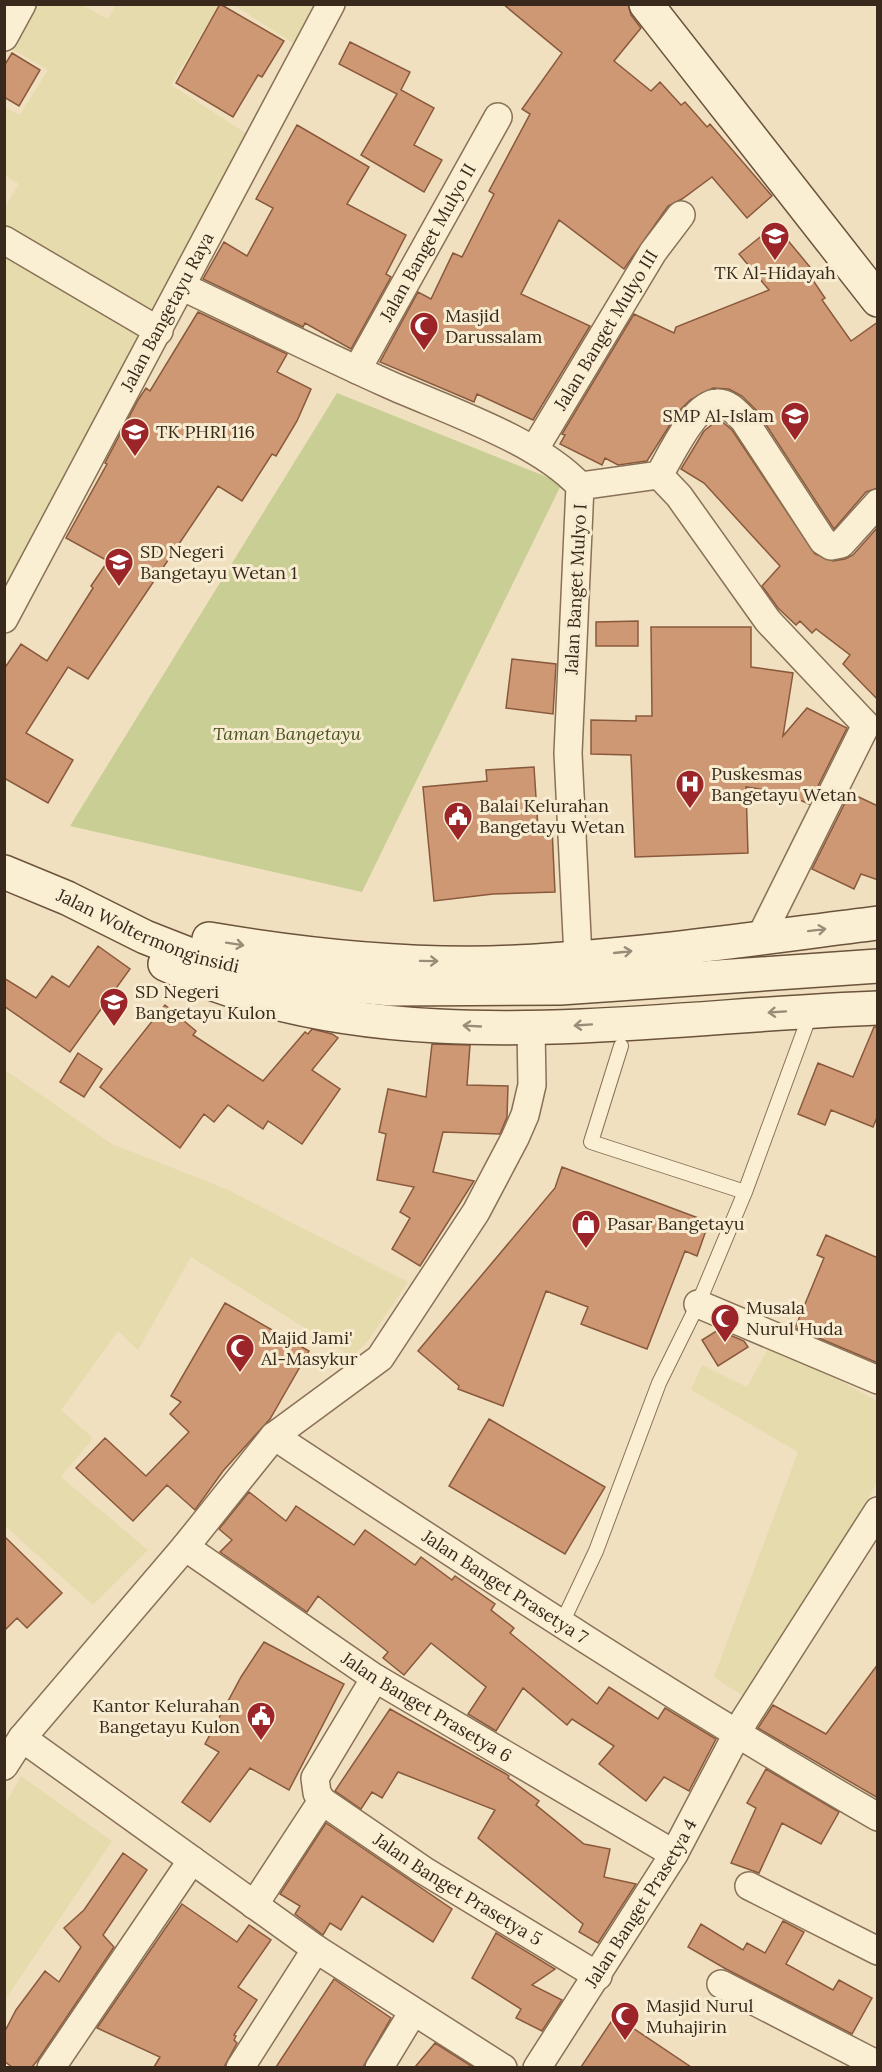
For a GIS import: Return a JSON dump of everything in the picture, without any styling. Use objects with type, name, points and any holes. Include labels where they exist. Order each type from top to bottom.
[{"type":"street","points":[[4,36],[22,4]]},
{"type":"street","points":[[646,4],[878,300]]},
{"type":"street","name":"Jalan Bangetayu Raya","points":[[4,620],[183,287],[330,5]]},
{"type":"street","name":"Jalan Banget Mulyo II","points":[[357,370],[498,117]]},
{"type":"street","name":"Jalan Banget Mulyo III","points":[[534,450],[653,252],[681,215]]},
{"type":"street","points":[[4,240],[159,331]]},
{"type":"street","name":"Jalan Banget Mulyo I","points":[[183,287],[357,370],[534,450],[563,468],[580,486],[568,753],[578,957]]},
{"type":"street","points":[[659,475],[694,416],[703,406],[718,402],[731,407],[744,420],[823,541],[831,546],[841,544],[878,503]]},
{"type":"street","points":[[580,486],[659,475]]},
{"type":"street","points":[[659,475],[679,496],[768,621],[872,716],[759,938]]},
{"type":"street","name":"Jalan Woltermonginsidi","points":[[4,872],[67,898],[115,924],[196,957],[294,980],[391,989],[560,988],[878,966]]},
{"type":"street","points":[[115,924],[257,947],[378,961],[515,962],[759,938],[878,923]]},
{"type":"street","points":[[115,924],[155,959],[201,981],[258,1001],[397,1022],[531,1028],[812,1010],[878,1008]]},
{"type":"street","points":[[4,1766],[22,1738],[185,1547],[274,1436],[380,1358],[476,1212],[525,1115],[534,1062],[531,1028]]},
{"type":"street","points":[[698,1304],[878,1380]]},
{"type":"street","name":"Jalan Banget Prasetya 7","points":[[274,1436],[561,1625],[737,1736],[878,1817]]},
{"type":"street","name":"Jalan Banget Prasetya 4","points":[[537,2067],[598,1976],[674,1854],[737,1736],[878,1511]]},
{"type":"street","name":"Jalan Banget Prasetya 6","points":[[185,1547],[375,1678],[674,1854]]},
{"type":"street","points":[[254,1905],[322,1801],[317,1793],[315,1778],[375,1678]]},
{"type":"street","points":[[22,1738],[316,1949],[503,2067]]},
{"type":"street","name":"Jalan Banget Prasetya 5","points":[[322,1801],[423,1870],[598,1976]]},
{"type":"street","points":[[51,2067],[192,1860]]},
{"type":"street","points":[[748,1886],[878,1951]]},
{"type":"street","points":[[240,2067],[316,1949]]},
{"type":"street","points":[[720,1984],[878,2065]]},
{"type":"street","points":[[379,2067],[413,2012]]},
{"type":"lane","points":[[561,1625],[596,1551],[659,1383],[698,1304],[745,1192],[812,1010]]},
{"type":"lane","points":[[621,1046],[591,1142],[745,1192]]},
{"type":"shaded area","points":[[37,5],[82,5],[108,19],[116,5],[219,5],[171,85],[255,139],[156,314],[5,226],[4,208],[19,184],[5,175],[5,107],[20,115],[48,70],[12,49]]},
{"type":"shaded area","points":[[234,5],[319,5],[305,51]]},
{"type":"shaded area","points":[[5,254],[145,337],[5,606]]},
{"type":"shaded area","points":[[5,1070],[112,1144],[226,1189],[408,1282],[368,1341],[352,1357],[191,1257],[138,1350],[118,1331],[61,1410],[93,1438],[61,1477],[148,1550],[93,1605],[5,1526]]},
{"type":"shaded area","points":[[771,1343],[877,1401],[877,1482],[811,1602],[746,1698],[714,1677],[798,1452],[691,1390],[702,1365],[747,1387]]},
{"type":"shaded area","points":[[21,1776],[112,1841],[5,2000],[5,1804]]},
{"type":"green space","name":"Taman Bangetayu","points":[[337,393],[562,483],[362,892],[70,826]]},
{"type":"building","points":[[220,4],[284,41],[262,77],[258,75],[233,117],[176,83]]},
{"type":"building","points":[[503,4],[628,4],[631,15],[641,28],[614,61],[651,91],[660,82],[681,105],[685,102],[707,127],[710,124],[772,196],[747,218],[712,177],[682,199],[668,206],[624,269],[559,220],[521,294],[590,326],[533,420],[477,394],[474,402],[380,362],[418,292],[431,299],[453,253],[462,257],[494,194],[489,191],[530,114],[522,109],[562,53]]},
{"type":"building","points":[[350,42],[410,72],[401,90],[434,108],[414,145],[442,160],[424,192],[361,155],[397,94],[339,64]]},
{"type":"building","points":[[12,53],[40,70],[19,106],[4,97],[4,66]]},
{"type":"building","points":[[297,125],[369,167],[347,204],[406,235],[386,274],[391,277],[351,349],[305,323],[303,327],[203,279],[224,242],[247,256],[273,208],[256,199]]},
{"type":"building","points":[[775,225],[810,267],[806,270],[825,298],[822,300],[851,341],[878,322],[878,488],[866,492],[834,529],[757,411],[742,396],[729,389],[713,388],[690,400],[678,412],[647,461],[618,465],[605,458],[602,465],[560,444],[565,435],[562,434],[634,314],[674,333],[676,327],[769,290],[739,254]]},
{"type":"building","points":[[198,312],[287,354],[277,372],[311,389],[297,421],[276,456],[272,454],[242,501],[218,486],[88,679],[68,667],[26,733],[73,760],[48,803],[4,778],[4,669],[21,644],[47,661],[108,561],[66,538],[107,464],[105,463],[138,400],[146,388],[150,391]]},
{"type":"building","points":[[719,419],[732,430],[815,554],[833,561],[845,559],[853,555],[878,527],[878,700],[843,664],[850,655],[816,629],[812,633],[800,621],[796,625],[778,608],[762,586],[780,566],[704,483],[681,469],[704,431]]},
{"type":"building","points":[[638,621],[638,646],[596,646],[596,622]]},
{"type":"building","points":[[651,627],[751,627],[751,667],[793,673],[783,736],[807,708],[847,728],[809,804],[784,793],[746,787],[748,853],[635,857],[631,755],[591,754],[591,720],[636,721],[636,716],[652,716]]},
{"type":"building","points":[[512,659],[556,664],[553,714],[506,708]]},
{"type":"building","points":[[534,767],[538,828],[552,828],[555,892],[493,894],[434,901],[423,787],[487,781],[486,770]]},
{"type":"building","points":[[850,793],[878,806],[878,880],[861,874],[854,889],[812,869]]},
{"type":"building","points":[[98,946],[130,969],[70,1052],[4,1006],[4,978],[36,998],[52,976],[69,987]]},
{"type":"building","points":[[165,1005],[196,1031],[193,1035],[263,1081],[305,1032],[308,1034],[312,1029],[332,1034],[338,1038],[312,1070],[340,1089],[302,1144],[268,1121],[263,1129],[228,1105],[214,1122],[204,1114],[180,1148],[100,1087]]},
{"type":"building","points":[[874,1027],[878,1027],[878,1115],[873,1127],[831,1110],[825,1125],[798,1114],[818,1063],[853,1077]]},
{"type":"building","points":[[432,1044],[470,1045],[467,1085],[508,1086],[507,1117],[500,1134],[443,1132],[433,1172],[474,1181],[420,1266],[392,1249],[410,1218],[400,1212],[414,1187],[377,1180],[386,1134],[379,1132],[388,1089],[426,1097]]},
{"type":"building","points":[[78,1053],[102,1069],[84,1097],[60,1082]]},
{"type":"building","points":[[562,1167],[709,1222],[697,1256],[685,1251],[647,1349],[581,1324],[588,1307],[546,1291],[503,1406],[458,1389],[459,1386],[418,1351],[555,1188]]},
{"type":"building","points":[[826,1235],[878,1258],[878,1363],[795,1328],[824,1258],[817,1255]]},
{"type":"building","points":[[225,1303],[309,1351],[270,1419],[223,1471],[195,1510],[167,1485],[133,1521],[76,1468],[105,1438],[146,1476],[189,1432],[170,1414],[181,1402],[171,1396]]},
{"type":"building","name":"Musala Nurul Huda","points":[[718,1330],[744,1341],[748,1347],[718,1366],[702,1340]]},
{"type":"building","points":[[489,1419],[605,1487],[565,1554],[449,1486]]},
{"type":"building","points":[[249,1492],[286,1521],[296,1506],[354,1545],[365,1530],[415,1565],[421,1557],[452,1580],[455,1576],[495,1604],[491,1610],[514,1628],[510,1633],[597,1704],[609,1687],[658,1719],[665,1708],[716,1739],[689,1791],[664,1777],[646,1801],[599,1764],[614,1746],[572,1719],[567,1725],[523,1688],[496,1731],[468,1714],[486,1687],[431,1643],[404,1675],[383,1658],[388,1652],[318,1596],[307,1612],[220,1552],[232,1540],[219,1529]]},
{"type":"building","points":[[4,1536],[62,1593],[27,1628],[17,1618],[4,1631]]},
{"type":"building","points":[[264,1642],[344,1684],[289,1790],[250,1768],[210,1822],[182,1802],[219,1752],[205,1744],[241,1677]]},
{"type":"building","points":[[878,1664],[878,1798],[758,1728],[773,1705],[826,1734]]},
{"type":"building","points":[[390,1709],[509,1776],[508,1778],[539,1801],[536,1805],[584,1844],[610,1849],[604,1877],[636,1884],[598,1943],[579,1932],[583,1924],[478,1838],[495,1810],[398,1772],[382,1798],[372,1792],[361,1809],[335,1791]]},
{"type":"building","points":[[766,1769],[839,1812],[821,1844],[782,1823],[759,1873],[731,1863],[756,1808],[747,1803]]},
{"type":"building","points":[[326,1823],[452,1909],[433,1942],[362,1896],[341,1930],[330,1923],[323,1935],[295,1914],[300,1906],[280,1894]]},
{"type":"building","points":[[123,1853],[147,1870],[103,1935],[114,1947],[32,2067],[12,2067],[4,2061],[4,2033],[16,2010],[45,1971],[59,1982],[81,1947],[64,1928],[84,1910]]},
{"type":"building","points":[[182,1904],[237,1942],[249,1925],[271,1940],[238,1987],[257,2000],[234,2035],[237,2043],[224,2067],[154,2067],[160,2057],[97,2028]]},
{"type":"building","points":[[783,1921],[804,1932],[786,1964],[833,1990],[839,1980],[872,1998],[852,2034],[688,1947],[701,1924],[743,1950],[747,1943],[765,1953]]},
{"type":"building","points":[[496,1933],[555,1969],[532,1985],[562,2000],[542,2031],[516,2018],[521,2009],[472,1978]]},
{"type":"building","points":[[334,1979],[391,2018],[363,2067],[276,2067]]},
{"type":"building","name":"Masjid Nurul Muhajirin","points":[[615,2016],[691,2067],[581,2067]]},
{"type":"building","points":[[435,2043],[473,2067],[415,2067]]},
{"type":"place","name":"TK Al-Hidayah","points":[[775,262]]},
{"type":"place","name":"Masjid Darussalam","points":[[424,352]]},
{"type":"place","name":"SMP Al-Islam","points":[[795,442]]},
{"type":"place","name":"TK PHRI 116","points":[[135,458]]},
{"type":"place","name":"SD Negeri Bangetayu Wetan 1","points":[[119,588]]},
{"type":"place","name":"Puskesmas Bangetayu Wetan","points":[[690,810]]},
{"type":"place","name":"Balai Kelurahan Bangetayu Wetan","points":[[458,842]]},
{"type":"place","name":"SD Negeri Bangetayu Kulon","points":[[114,1028]]},
{"type":"place","name":"Pasar Bangetayu","points":[[586,1250]]},
{"type":"place","name":"Musala Nurul Huda","points":[[725,1344]]},
{"type":"place","name":"Majid Jami' Al-Masykur","points":[[240,1374]]},
{"type":"place","name":"Kantor Kelurahan Bangetayu Kulon","points":[[261,1742]]},
{"type":"place","name":"Masjid Nurul Muhajirin","points":[[625,2042]]}]
